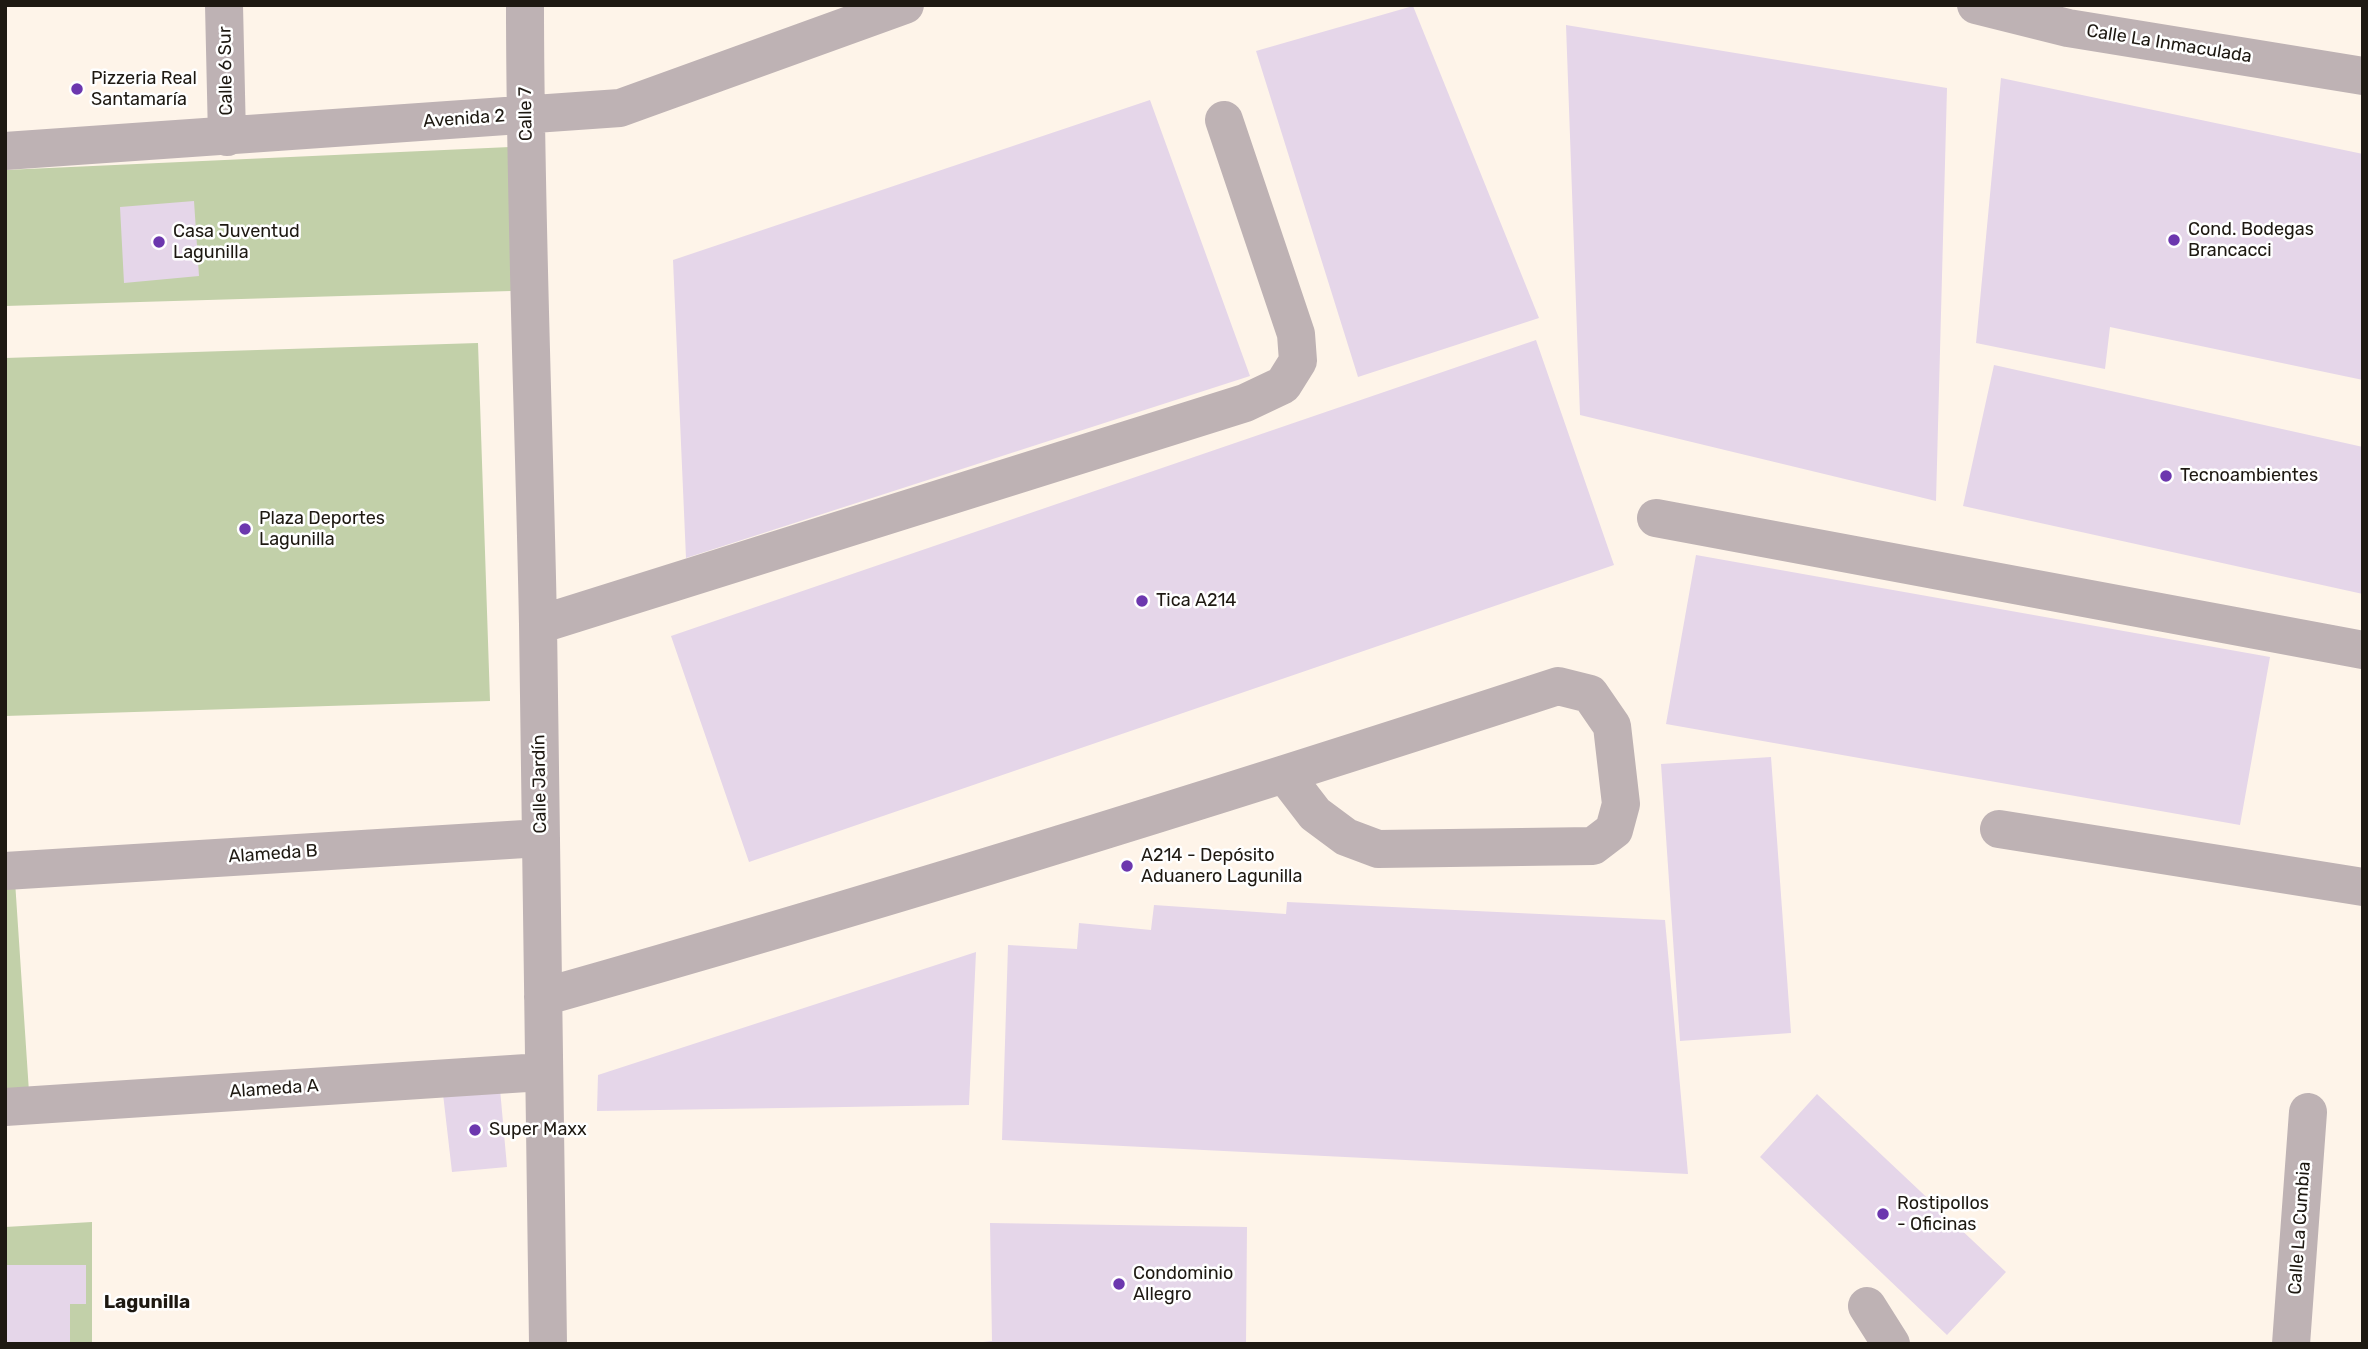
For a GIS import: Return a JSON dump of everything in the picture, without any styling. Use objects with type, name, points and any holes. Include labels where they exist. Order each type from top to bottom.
[{"type":"street","name":"Calle 6 Sur","points":[[224,5],[227,136]]},
{"type":"street","name":"Calle 7","points":[[526,5],[528,223]]},
{"type":"street","name":"Avenida 2","points":[[5,151],[620,108],[905,5]]},
{"type":"street","name":"Calle La Inmaculada","points":[[1976,5],[2068,28],[2363,76]]},
{"type":"street","points":[[538,625],[1245,404],[1283,385],[1298,361],[1296,334],[1224,120]]},
{"type":"street","name":"Calle Jardín","points":[[528,223],[538,625],[542,1072],[548,1344]]},
{"type":"street","points":[[1656,519],[2363,650]]},
{"type":"street","points":[[543,997],[669,962],[1285,775],[1558,686],[1590,694],[1612,726],[1621,804],[1614,830],[1593,846],[1378,849],[1346,837],[1315,814],[1285,775]]},
{"type":"street","points":[[1999,829],[2363,887]]},
{"type":"street","name":"Alameda B","points":[[5,871],[541,838]]},
{"type":"street","name":"Alameda A","points":[[5,1107],[542,1072]]},
{"type":"street","name":"Calle La Cumbia","points":[[2291,1344],[2308,1112]]},
{"type":"street","points":[[1867,1306],[1891,1344]]},
{"type":"green space","points":[[510,147],[511,291],[5,306],[5,170]]},
{"type":"green space","name":"Plaza Deportes Lagunilla","points":[[478,343],[490,701],[5,716],[5,358]]},
{"type":"green space","points":[[15,881],[29,1092],[5,1093],[5,882]]},
{"type":"green space","points":[[92,1222],[92,1344],[70,1344],[70,1304],[86,1304],[86,1266],[5,1265],[5,1227]]},
{"type":"building","points":[[1413,6],[1539,318],[1358,377],[1256,51]]},
{"type":"building","points":[[1566,25],[1947,88],[1936,501],[1580,415]]},
{"type":"building","name":"Cond. Bodegas Brancacci","points":[[2001,78],[2363,154],[2363,380],[2110,327],[2105,369],[1976,343]]},
{"type":"building","points":[[1150,100],[1250,376],[686,558],[673,260]]},
{"type":"building","name":"Casa Juventud Lagunilla","points":[[194,201],[199,276],[124,283],[120,207]]},
{"type":"building","name":"Tica A214","points":[[1536,340],[1614,565],[749,862],[671,636]]},
{"type":"building","name":"Tecnoambientes","points":[[1994,365],[2363,447],[2363,594],[1963,506]]},
{"type":"building","points":[[1696,555],[2270,657],[2240,825],[1666,724]]},
{"type":"building","points":[[1771,757],[1791,1033],[1680,1041],[1661,764]]},
{"type":"building","points":[[1287,902],[1665,920],[1688,1174],[1002,1140],[1008,945],[1077,949],[1079,923],[1151,930],[1154,905],[1286,914]]},
{"type":"building","points":[[976,952],[969,1105],[597,1111],[598,1075]]},
{"type":"building","name":"Super Maxx","points":[[500,1089],[507,1167],[452,1172],[443,1094]]},
{"type":"building","name":"Rostipollos - Oficinas","points":[[1817,1094],[2006,1272],[1947,1335],[1760,1157]]},
{"type":"building","name":"Condominio Allegro","points":[[990,1223],[1247,1227],[1246,1344],[983,1344],[992,1341]]},
{"type":"building","points":[[5,1265],[86,1265],[86,1304],[70,1304],[70,1344],[5,1344]]},
{"type":"place","name":"Pizzeria Real Santamaría","points":[[77,89]]},
{"type":"place","name":"Cond. Bodegas Brancacci","points":[[2174,240]]},
{"type":"place","name":"Casa Juventud Lagunilla","points":[[159,242]]},
{"type":"place","name":"Tecnoambientes","points":[[2166,476]]},
{"type":"place","name":"Plaza Deportes Lagunilla","points":[[245,529]]},
{"type":"place","name":"Tica A214","points":[[1142,601]]},
{"type":"place","name":"A214 - Depósito Aduanero Lagunilla","points":[[1127,866]]},
{"type":"place","name":"Super Maxx","points":[[475,1130]]},
{"type":"place","name":"Rostipollos - Oficinas","points":[[1883,1214]]},
{"type":"place","name":"Condominio Allegro","points":[[1119,1284]]},
{"type":"district","name":"Lagunilla","points":[[147,1303]]}]
